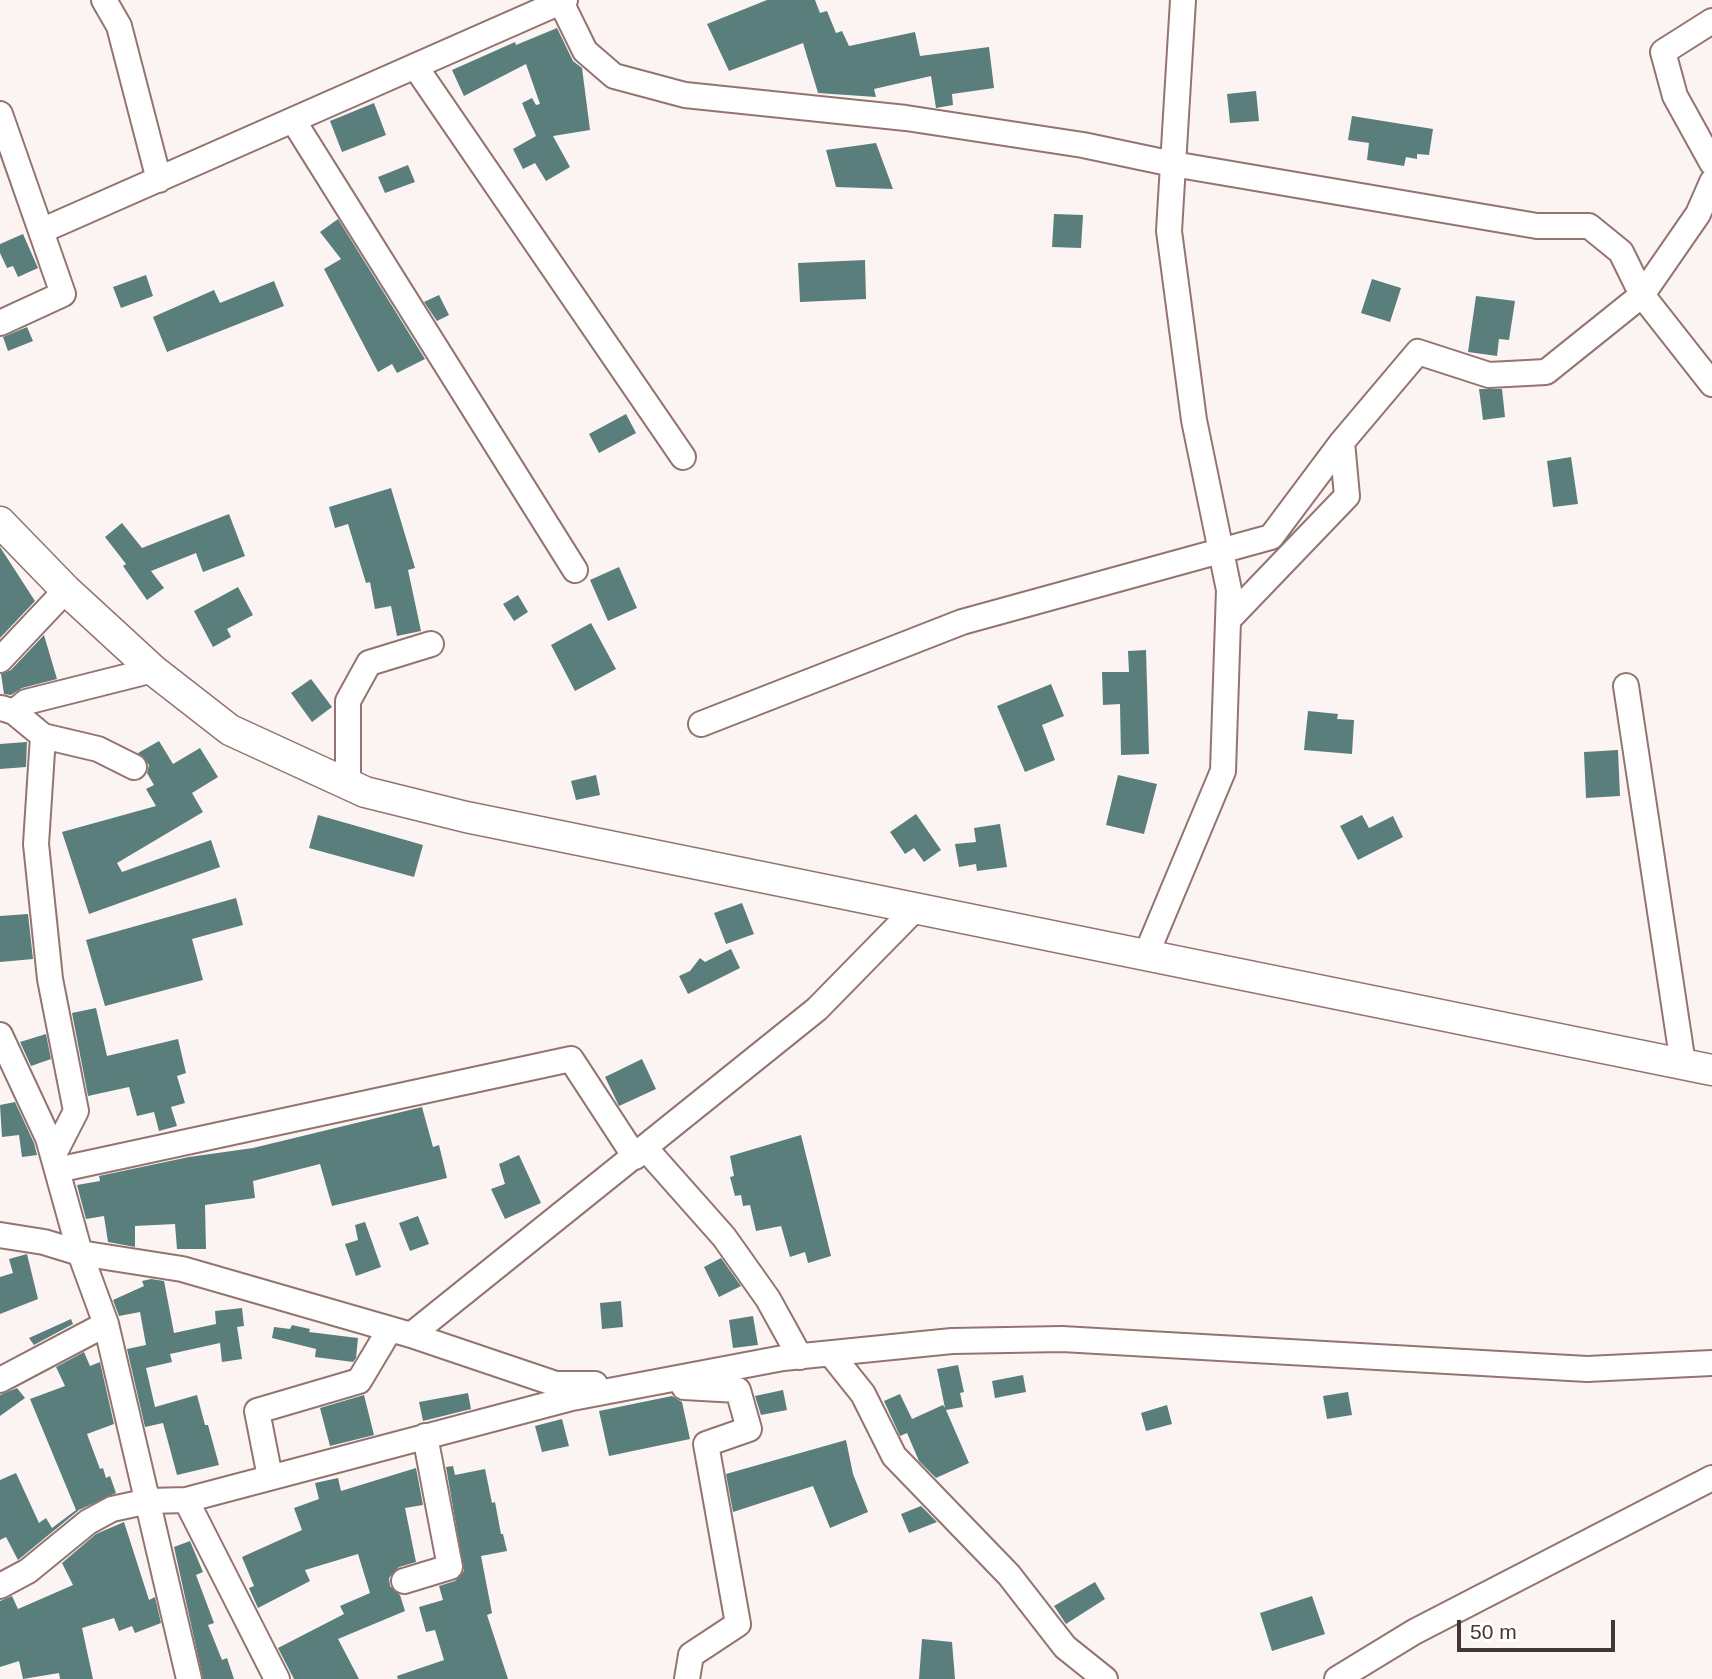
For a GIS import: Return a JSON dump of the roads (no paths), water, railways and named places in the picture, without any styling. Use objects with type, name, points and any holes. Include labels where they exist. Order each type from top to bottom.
[{"type":"street","points":[[104,0],[119,26],[159,180]]},
{"type":"street","points":[[1146,955],[1223,771],[1229,590],[1194,420],[1170,231],[1183,0]]},
{"type":"street","points":[[41,231],[563,1],[584,51],[614,76],[674,92],[905,118],[1083,145],[1173,164],[1537,226],[1589,226],[1621,252],[1642,295],[1712,384]]},
{"type":"street","points":[[1712,21],[1663,52],[1675,96],[1712,163]]},
{"type":"street","points":[[415,66],[684,457]]},
{"type":"street","points":[[0,114],[63,294],[0,323]]},
{"type":"street","points":[[293,120],[575,570]]},
{"type":"street","points":[[701,724],[962,622],[1271,537],[1342,442],[1418,352],[1489,375],[1546,372],[1642,295],[1698,214],[1712,182]]},
{"type":"street","points":[[1228,620],[1346,496],[1342,442]]},
{"type":"street","points":[[0,522],[66,590],[153,670],[230,730],[348,785],[466,817],[1712,1070]]},
{"type":"street","points":[[0,660],[66,590]]},
{"type":"street","points":[[348,785],[348,701],[369,663],[431,643]]},
{"type":"street","points":[[7,710],[26,702],[153,670]]},
{"type":"street","points":[[1626,686],[1683,1065]]},
{"type":"street","points":[[7,710],[43,736],[97,749],[134,767]]},
{"type":"street","points":[[43,736],[36,844],[50,979],[76,1111],[55,1163]]},
{"type":"street","points":[[270,1477],[257,1411],[359,1381],[400,1332],[640,1153],[695,1104],[817,1009],[915,909]]},
{"type":"street","points":[[2,1046],[48,1138],[80,1253],[106,1324],[189,1679]]},
{"type":"street","points":[[55,1163],[570,1059],[640,1153],[724,1237],[768,1299],[800,1357]]},
{"type":"street","points":[[0,1235],[44,1242],[80,1253],[182,1269],[400,1332],[556,1384],[644,1384],[738,1390],[749,1429],[706,1444],[738,1624],[691,1655],[687,1679]]},
{"type":"street","points":[[0,1380],[106,1324]]},
{"type":"street","points":[[0,1586],[28,1572],[88,1522],[112,1509],[149,1501],[186,1500],[572,1398],[800,1357],[952,1341],[1062,1339],[1587,1369],[1712,1363]]},
{"type":"street","points":[[831,1354],[863,1394],[894,1456],[1009,1575],[1065,1647],[1105,1679]]},
{"type":"street","points":[[404,1581],[450,1567],[425,1436]]},
{"type":"street","points":[[1337,1679],[1414,1632],[1712,1478]]},
{"type":"street","points":[[186,1500],[277,1679]]}]
